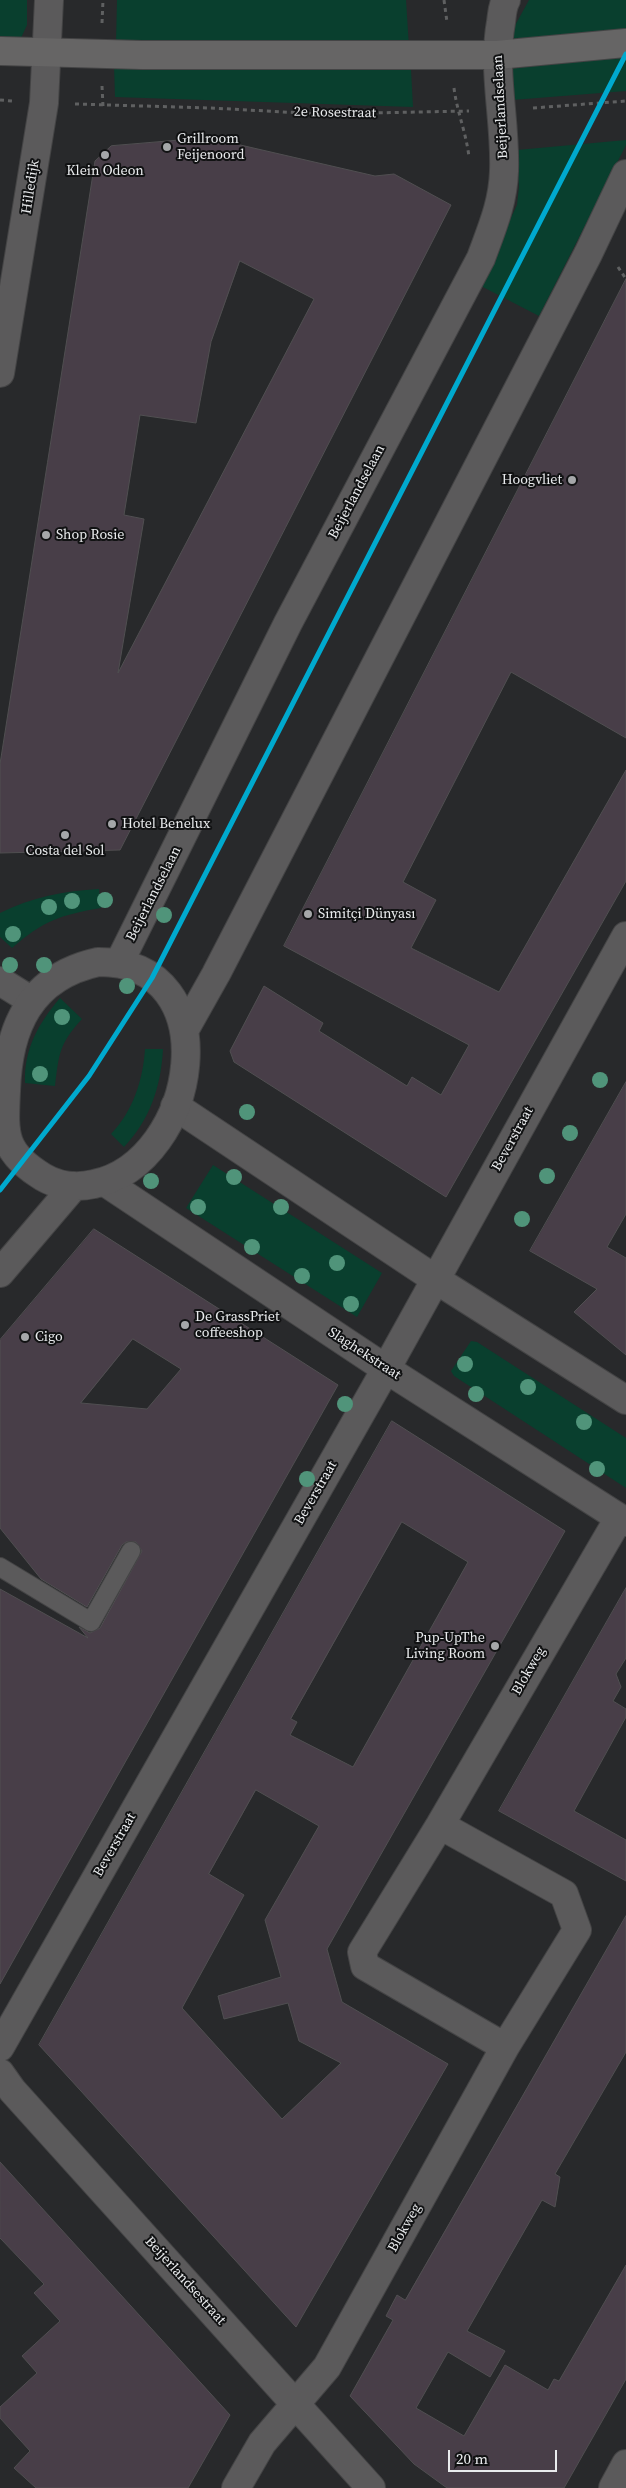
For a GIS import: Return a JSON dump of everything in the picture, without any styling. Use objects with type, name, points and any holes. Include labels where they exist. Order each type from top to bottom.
[{"type":"main road","points":[[0,52],[47,54],[497,55],[626,43]]},
{"type":"street","name":"Hilledijk","points":[[0,373],[44,103],[49,0]]},
{"type":"street","name":"Beijerlandselaan","points":[[119,963],[288,623],[481,258],[502,198],[504,168],[502,110],[497,55],[498,38],[506,0]]},
{"type":"street","points":[[184,1030],[220,966],[579,272],[626,174]]},
{"type":"street","name":"Beverstraat","points":[[0,2047],[386,1369],[626,936]]},
{"type":"street","points":[[98,962],[119,963],[138,969],[167,989],[176,1004],[184,1030],[183,1080],[175,1106],[166,1127],[148,1154],[121,1175],[105,1182],[74,1186],[50,1180],[23,1162],[2,1134],[3,1078],[13,1035],[32,1002],[51,983],[70,971],[98,962]]},
{"type":"street","points":[[0,981],[32,1002]]},
{"type":"street","points":[[175,1106],[435,1279],[626,1400]]},
{"type":"street","name":"Slaghekstraat","points":[[105,1182],[386,1369],[622,1520]]},
{"type":"street","points":[[0,1273],[74,1186]]},
{"type":"street","name":"Blokweg","points":[[505,2047],[366,1966],[362,1952],[622,1520]]},
{"type":"street","name":"Blokweg","points":[[236,2488],[262,2443],[327,2367],[505,2047],[577,1930],[564,1894],[440,1825]]},
{"type":"street","name":"Beijerlandsestraat","points":[[0,2073],[12,2090],[371,2488]]},
{"type":"street","points":[[612,2488],[626,2464]]},
{"type":"lane","points":[[0,1567],[91,1622],[131,1551]]},
{"type":"path","name":"2e Rosestraat","points":[[44,103],[321,114],[457,112],[626,101]]},
{"type":"green space","points":[[0,0],[27,0],[27,25],[21,38],[0,40]]},
{"type":"green space","points":[[117,0],[406,0],[409,47],[116,43]]},
{"type":"green space","points":[[529,0],[626,0],[626,31],[510,44],[512,31]]},
{"type":"green space","points":[[626,53],[626,91],[512,100],[510,69]]},
{"type":"green space","points":[[114,65],[411,70],[413,107],[115,97]]},
{"type":"green space","points":[[626,140],[626,145],[539,316],[479,285],[517,205],[519,187],[517,150]]},
{"type":"green space","points":[[99,889],[101,908],[74,913],[53,920],[33,931],[12,948],[0,937],[0,913],[12,907],[48,896],[73,891]]},
{"type":"green space","points":[[60,998],[82,1019],[74,1028],[61,1050],[55,1086],[25,1083],[27,1059],[34,1038],[45,1017]]},
{"type":"green space","points":[[145,1049],[163,1049],[160,1076],[153,1102],[141,1126],[124,1147],[111,1134],[119,1125],[136,1094],[142,1072]]},
{"type":"green space","points":[[213,1165],[382,1273],[357,1317],[186,1208]]},
{"type":"green space","points":[[471,1341],[477,1342],[626,1438],[626,1488],[454,1376],[451,1371]]},
{"type":"building","points":[[192,139],[236,144],[375,176],[394,174],[451,205],[120,850],[0,853],[0,764],[95,161],[111,146]],"holes":[[[240,261],[314,299],[118,673],[144,519],[124,515],[140,415],[196,423],[211,342]]]},
{"type":"building","points":[[626,279],[626,738],[511,672],[403,882],[436,900],[411,948],[499,992],[626,770],[626,881],[446,1197],[234,1062],[230,1051],[264,986],[323,1023],[319,1031],[407,1086],[412,1077],[441,1095],[469,1045],[284,946]]},
{"type":"building","points":[[626,1082],[626,1214],[607,1247],[626,1258],[626,1355],[574,1312],[597,1289],[530,1251]]},
{"type":"building","points":[[94,1229],[338,1385],[0,1984],[0,1589],[88,1638],[79,1627],[90,1633],[100,1628],[142,1551],[136,1542],[126,1542],[122,1545],[87,1607],[41,1579],[0,1528],[0,1340]],"holes":[[[133,1339],[181,1369],[147,1409],[81,1403]]]},
{"type":"building","points":[[392,1421],[565,1531],[327,1949],[342,2002],[448,2064],[296,2327],[39,2045]],"holes":[[[402,1522],[468,1562],[353,1767],[290,1735],[297,1722],[291,1719]],[[256,1790],[319,1826],[265,1920],[281,1977],[218,1996],[224,2019],[288,2003],[299,2041],[341,2063],[282,2119],[182,2008],[244,1895],[209,1874]]]},
{"type":"building","points":[[626,1588],[626,1658],[616,1674],[621,1687],[613,1701],[626,1709],[626,1717],[574,1811],[626,1840],[626,1881],[499,1811]]},
{"type":"building","points":[[626,1916],[626,2052],[555,2174],[560,2177],[555,2207],[542,2200],[467,2331],[505,2351],[490,2377],[448,2352],[416,2408],[464,2436],[505,2365],[548,2390],[554,2379],[559,2381],[626,2265],[626,2379],[564,2488],[447,2488],[414,2464],[350,2396],[393,2320],[386,2316],[397,2295],[405,2300]]},
{"type":"building","points":[[0,2162],[230,2415],[188,2488],[36,2488],[14,2468],[30,2451],[0,2418],[0,2407],[37,2373],[22,2356],[60,2321],[34,2293],[44,2284],[0,2238]]},
{"type":"transit line","points":[[0,1190],[89,1076],[152,978],[626,54]]},
{"type":"place","name":"Grillroom Feijenoord","points":[[167,147]]},
{"type":"place","name":"Klein Odeon","points":[[105,155]]},
{"type":"place","name":"Hoogvliet","points":[[572,480]]},
{"type":"place","name":"Shop Rosie","points":[[46,535]]},
{"type":"place","name":"Hotel Benelux","points":[[112,824]]},
{"type":"place","name":"Costa del Sol","points":[[65,835]]},
{"type":"place","name":"Simitçi Dünyası","points":[[308,914]]},
{"type":"place","name":"De GrassPriet coffeeshop","points":[[185,1325]]},
{"type":"place","name":"Cigo","points":[[25,1337]]},
{"type":"place","name":"Pup-UpThe Living Room","points":[[495,1646]]}]
